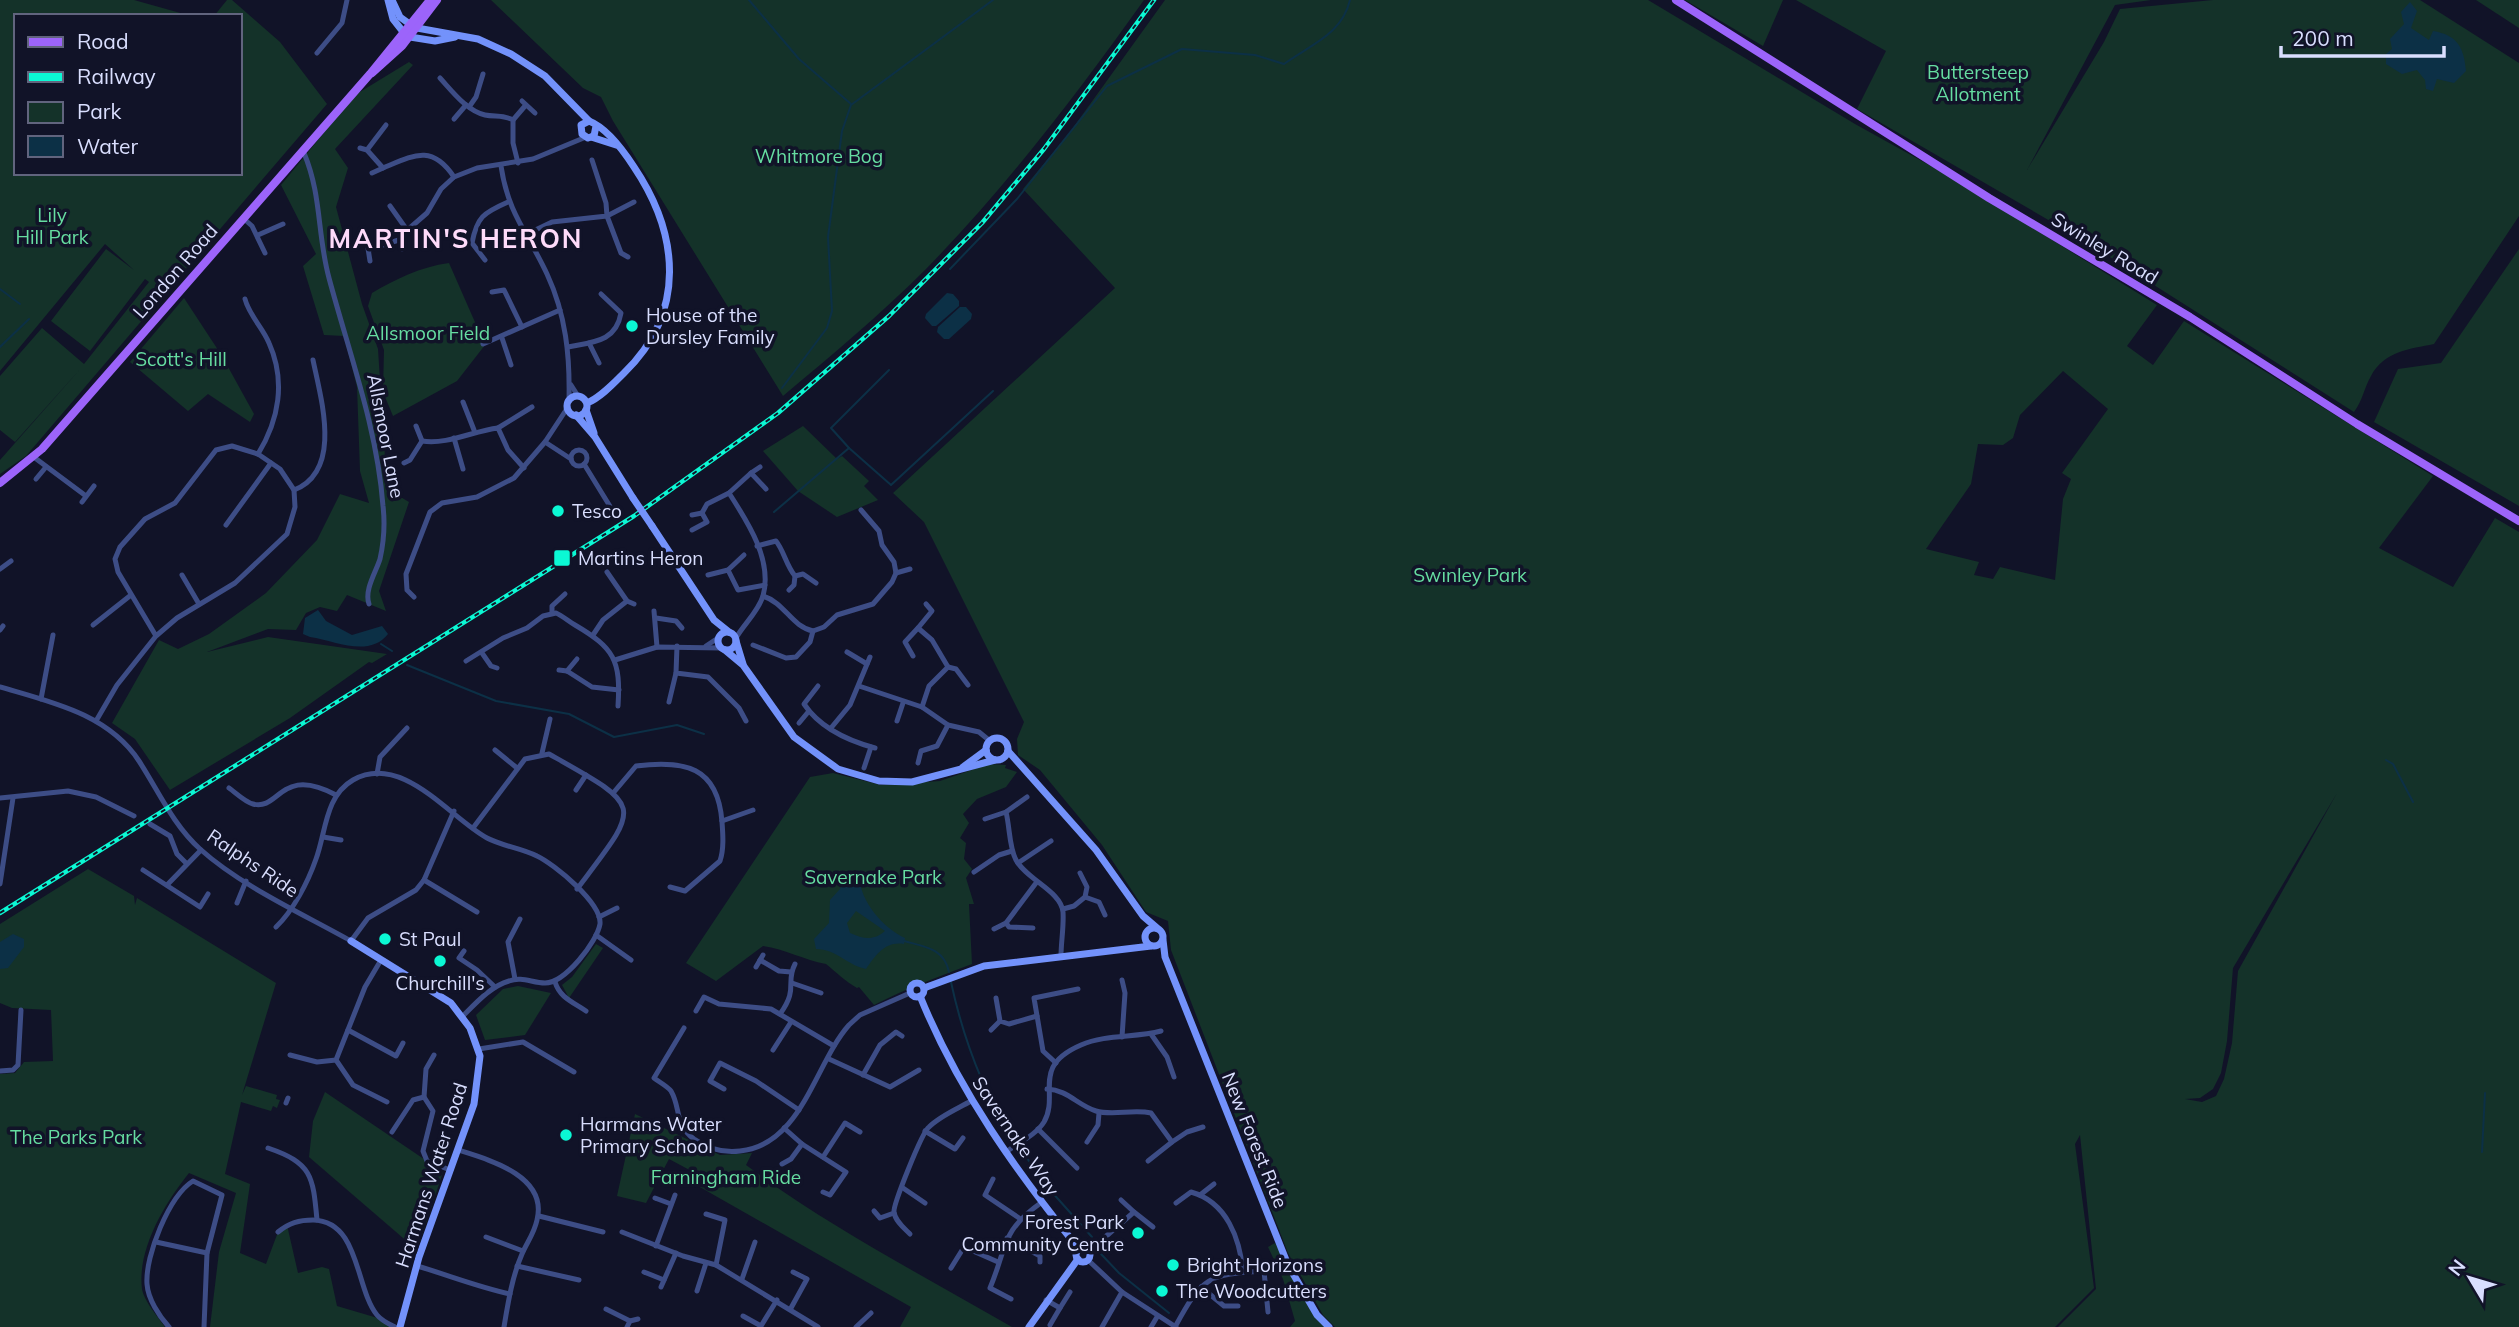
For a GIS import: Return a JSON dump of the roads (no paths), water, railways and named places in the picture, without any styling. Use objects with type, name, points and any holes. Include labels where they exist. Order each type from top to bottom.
[{"type":"main road","points":[[390,0],[400,17],[414,26],[484,41],[511,54],[545,76],[620,147],[645,183],[664,224],[669,246],[670,277],[663,315],[653,335],[633,364],[609,386],[571,409]]},
{"type":"main road","points":[[390,0],[393,19],[407,35],[435,41],[456,37]]},
{"type":"main road","name":"London Road","points":[[414,26],[430,0]]},
{"type":"main road","name":"London Road","points":[[0,483],[35,458],[242,218],[437,0]]},
{"type":"main road","name":"Swinley Road","points":[[1676,0],[1989,198],[2190,317],[2357,424],[2519,521]]},
{"type":"main road","points":[[570,102],[585,133],[620,147]]},
{"type":"main road","points":[[585,133],[597,131],[592,123]]},
{"type":"main road","points":[[585,133],[592,123]]},
{"type":"main road","points":[[571,409],[583,402]]},
{"type":"main road","points":[[583,402],[595,438]]},
{"type":"main road","points":[[571,409],[595,438],[714,620],[733,636],[743,664],[794,737],[834,767],[879,781],[927,780],[999,760],[1008,751]]},
{"type":"main road","points":[[714,620],[723,649],[743,664]]},
{"type":"main road","points":[[718,638],[724,632],[733,636]]},
{"type":"main road","points":[[723,649],[734,646],[733,636]]},
{"type":"main road","name":"New Forest Ride","points":[[990,741],[1001,739],[1007,743],[1008,751],[1030,772],[1096,850],[1143,916],[1161,932],[1165,957],[1288,1265],[1317,1315],[1329,1327]]},
{"type":"main road","points":[[956,771],[986,750],[990,741]]},
{"type":"main road","name":"New Forest Ride","points":[[986,750],[999,760],[1030,772]]},
{"type":"main road","name":"New Forest Ride","points":[[1143,916],[1145,937],[1165,957]]},
{"type":"main road","points":[[1132,947],[1145,937],[1150,929],[1157,928]]},
{"type":"main road","points":[[923,988],[920,996],[914,997],[910,993],[914,984],[923,988],[984,966],[1152,946],[1163,940]]},
{"type":"main road","name":"Ralphs Ride","points":[[351,941],[442,996],[463,1016],[472,1032]]},
{"type":"main road","name":"Savernake Way","points":[[920,996],[971,1101],[1079,1250]]},
{"type":"main road","name":"Harmans Water Road","points":[[398,1327],[478,1085],[479,1049],[472,1032]]},
{"type":"main road","points":[[1030,1327],[1046,1300],[1077,1259],[1079,1250],[1089,1251],[1088,1261],[1077,1259]]},
{"type":"street","points":[[317,53],[342,23],[347,0]]},
{"type":"street","points":[[454,119],[477,97],[483,74]]},
{"type":"street","points":[[440,78],[468,106],[483,115],[506,116],[513,120]]},
{"type":"street","points":[[518,163],[513,143],[513,120],[524,103],[535,113]]},
{"type":"street","points":[[383,168],[363,149],[386,124]]},
{"type":"street","points":[[402,249],[402,239],[407,230],[427,213],[441,189],[454,177],[477,168],[518,163],[570,143],[585,133]]},
{"type":"street","name":"Allsmoor Lane","points":[[304,153],[317,188],[321,247],[357,369],[382,490],[384,531],[380,558],[368,593],[369,604]]},
{"type":"street","points":[[372,173],[428,154],[440,159],[454,177]]},
{"type":"street","points":[[592,160],[606,203],[607,216],[621,253],[628,257]]},
{"type":"street","points":[[414,597],[407,590],[406,574],[430,512],[442,503],[477,497],[498,488],[524,468],[571,409],[568,347],[560,310],[548,276],[508,202],[501,166]]},
{"type":"street","points":[[485,260],[472,243],[473,230],[490,210],[508,202]]},
{"type":"street","points":[[525,235],[552,222],[607,216],[634,202]]},
{"type":"street","points":[[390,206],[407,230]]},
{"type":"street","points":[[242,218],[258,235],[265,253]]},
{"type":"street","points":[[258,235],[283,224]]},
{"type":"street","points":[[370,249],[402,239]]},
{"type":"street","points":[[367,242],[370,261]]},
{"type":"street","points":[[492,292],[504,290],[522,327]]},
{"type":"street","points":[[601,294],[621,313]]},
{"type":"street","points":[[245,299],[270,344],[278,377],[278,405],[274,423],[258,454]]},
{"type":"street","points":[[568,347],[610,337],[618,327],[621,313],[628,306]]},
{"type":"street","points":[[483,344],[502,338],[560,310]]},
{"type":"street","points":[[502,338],[511,365]]},
{"type":"street","points":[[589,343],[599,363]]},
{"type":"street","points":[[294,490],[310,480],[319,467],[323,452],[325,426],[313,360]]},
{"type":"street","points":[[569,382],[583,402]]},
{"type":"street","points":[[463,402],[474,430]]},
{"type":"street","points":[[422,441],[436,443],[474,430],[498,428],[532,407]]},
{"type":"street","points":[[416,426],[422,441]]},
{"type":"street","points":[[498,428],[508,450],[524,468]]},
{"type":"street","points":[[454,438],[463,469]]},
{"type":"street","points":[[404,463],[410,460],[422,441]]},
{"type":"street","points":[[545,442],[577,466],[584,464]]},
{"type":"street","points":[[96,721],[117,685],[156,636],[199,604],[235,583],[275,549],[293,520],[294,490],[289,479],[258,454],[232,446],[216,450],[175,503],[136,527],[115,559],[118,572],[156,636]]},
{"type":"street","points":[[571,459],[575,452],[582,451],[587,457],[584,464]]},
{"type":"street","points":[[35,458],[86,496]]},
{"type":"street","points":[[226,525],[271,463]]},
{"type":"street","points":[[584,464],[611,508]]},
{"type":"street","points":[[36,480],[46,467]]},
{"type":"street","points":[[692,515],[702,513],[707,504],[729,493],[760,467]]},
{"type":"street","points":[[751,473],[766,489]]},
{"type":"street","points":[[82,502],[94,486]]},
{"type":"street","points":[[729,493],[750,523],[765,586],[763,596],[744,625],[733,636]]},
{"type":"street","points":[[861,510],[879,531],[881,545],[894,562],[897,573]]},
{"type":"street","points":[[692,530],[707,522],[702,513]]},
{"type":"street","points":[[757,546],[776,541],[786,565],[795,576],[794,585],[789,590]]},
{"type":"street","points":[[708,575],[728,570],[744,555]]},
{"type":"street","points":[[0,569],[11,561]]},
{"type":"street","points":[[763,596],[781,604],[798,625],[813,631],[824,627],[837,615],[873,604],[897,573],[910,569]]},
{"type":"street","points":[[728,570],[738,590],[765,586]]},
{"type":"street","points":[[607,572],[627,601],[634,604]]},
{"type":"street","points":[[795,576],[803,574],[817,583]]},
{"type":"street","points":[[182,575],[199,604]]},
{"type":"street","points":[[552,613],[552,606],[565,594]]},
{"type":"street","points":[[93,625],[131,595]]},
{"type":"street","points":[[593,635],[603,620],[627,601]]},
{"type":"street","points":[[913,656],[905,642],[932,611],[926,604]]},
{"type":"street","points":[[466,661],[503,638],[522,631],[542,616],[552,613],[593,635],[609,648],[615,660],[618,706]]},
{"type":"street","points":[[657,647],[655,615],[676,621],[682,628]]},
{"type":"street","points":[[918,628],[932,640],[948,667],[956,669],[968,685]]},
{"type":"street","points":[[753,645],[786,658],[796,657],[810,642],[813,631]]},
{"type":"street","points":[[41,699],[53,635]]},
{"type":"street","points":[[706,646],[718,638]]},
{"type":"street","points":[[669,702],[676,673],[677,646]]},
{"type":"street","points":[[615,660],[657,647],[706,646],[723,649]]},
{"type":"street","points":[[831,728],[850,705],[868,660],[847,652]]},
{"type":"street","points":[[482,653],[491,666],[497,668]]},
{"type":"street","points":[[567,671],[577,659]]},
{"type":"street","points":[[922,707],[929,686],[948,667]]},
{"type":"street","points":[[559,670],[567,671],[592,687],[619,690]]},
{"type":"street","points":[[676,673],[708,677],[739,708],[746,721]]},
{"type":"street","points":[[818,686],[804,704],[809,711],[849,741],[873,747],[864,768]]},
{"type":"street","points":[[859,686],[903,703],[922,707],[948,725],[979,732],[990,741]]},
{"type":"street","name":"Ralphs Ride","points":[[0,687],[41,699],[96,721],[131,750],[182,828],[201,850],[246,881],[351,941]]},
{"type":"street","points":[[897,721],[903,703]]},
{"type":"street","points":[[799,723],[809,711]]},
{"type":"street","points":[[542,753],[550,719]]},
{"type":"street","points":[[918,763],[921,751],[937,746],[948,725]]},
{"type":"street","points":[[377,774],[380,757],[407,728]]},
{"type":"street","points":[[859,744],[861,735]]},
{"type":"street","points":[[495,750],[517,768]]},
{"type":"street","points":[[473,828],[525,759],[542,753],[549,754],[586,775],[614,792],[625,813],[622,830],[577,889]]},
{"type":"street","points":[[614,792],[636,766],[666,762],[682,764],[709,781],[718,796],[722,821],[722,855],[717,866],[685,891],[670,887]]},
{"type":"street","points":[[275,927],[311,870],[336,795],[354,779],[377,774],[420,788],[487,838],[549,863],[594,905],[599,917],[596,934],[567,975],[555,982],[544,984],[515,979],[495,988],[463,1016]]},
{"type":"street","points":[[576,790],[586,775]]},
{"type":"street","points":[[229,788],[255,804],[262,804],[287,788],[304,783],[315,784],[336,795]]},
{"type":"street","points":[[0,798],[68,791],[96,797],[134,816]]},
{"type":"street","points":[[985,819],[1006,812],[1027,797]]},
{"type":"street","points":[[0,884],[2,855],[13,798]]},
{"type":"street","points":[[722,821],[753,810]]},
{"type":"street","points":[[351,941],[368,918],[408,895],[424,880],[454,811]]},
{"type":"street","points":[[1006,812],[1012,834],[1012,851],[1018,863],[1036,883],[1054,893],[1063,909],[1061,956]]},
{"type":"street","points":[[150,824],[170,836],[177,854],[186,863]]},
{"type":"street","points":[[323,837],[341,840]]},
{"type":"street","points":[[1018,863],[1052,841]]},
{"type":"street","points":[[167,884],[201,850]]},
{"type":"street","points":[[974,872],[999,855],[1012,851]]},
{"type":"street","points":[[144,870],[200,907],[208,894]]},
{"type":"street","points":[[1063,909],[1074,906],[1085,897],[1087,887],[1080,873]]},
{"type":"street","points":[[424,880],[477,912]]},
{"type":"street","points":[[237,903],[246,881]]},
{"type":"street","points":[[994,929],[1006,923],[1036,883]]},
{"type":"street","points":[[1085,897],[1099,902],[1105,915]]},
{"type":"street","points":[[599,917],[617,908]]},
{"type":"street","points":[[515,979],[508,942],[520,919]]},
{"type":"street","points":[[1006,923],[1009,927],[1033,928]]},
{"type":"street","points":[[596,934],[631,960]]},
{"type":"street","points":[[464,951],[459,958],[477,970],[495,988]]},
{"type":"street","points":[[756,967],[761,958],[779,971],[791,972]]},
{"type":"street","points":[[336,1060],[365,987],[381,960]]},
{"type":"street","points":[[780,1014],[791,999],[791,972],[795,964]]},
{"type":"street","points":[[555,982],[565,998],[586,1011]]},
{"type":"street","points":[[792,983],[821,993]]},
{"type":"street","points":[[1122,1037],[1123,983],[1134,985]]},
{"type":"street","points":[[1056,1063],[1043,1051],[1034,998],[1078,989]]},
{"type":"street","points":[[684,1028],[654,1078],[671,1091],[681,1125],[692,1137],[709,1148],[744,1151],[764,1144],[799,1110],[841,1034],[860,1015],[910,993]]},
{"type":"street","points":[[696,1011],[704,997],[719,1004],[753,1005],[780,1014],[834,1046]]},
{"type":"street","points":[[996,998],[1000,1021]]},
{"type":"street","points":[[0,1070],[13,1070],[18,1065],[21,1010]]},
{"type":"street","points":[[1000,1021],[1009,1024],[1037,1016]]},
{"type":"street","points":[[773,1050],[791,1021]]},
{"type":"street","points":[[991,1030],[1000,1021]]},
{"type":"street","points":[[348,1030],[396,1056],[403,1043]]},
{"type":"street","points":[[1006,1152],[1038,1129],[1046,1116],[1047,1089],[1056,1063],[1068,1052],[1084,1044],[1160,1031]]},
{"type":"street","points":[[863,1075],[880,1045],[898,1032]]},
{"type":"street","points":[[670,1034],[678,1038]]},
{"type":"street","points":[[1151,1034],[1167,1057],[1174,1077]]},
{"type":"street","points":[[479,1049],[523,1042],[574,1072]]},
{"type":"street","points":[[290,1055],[317,1062],[336,1060]]},
{"type":"street","points":[[434,1055],[426,1069],[424,1097],[433,1111],[424,1156],[433,1164],[450,1170]]},
{"type":"street","points":[[829,1059],[890,1087],[919,1070]]},
{"type":"street","points":[[336,1060],[353,1086],[387,1102]]},
{"type":"street","points":[[724,1089],[709,1083],[717,1061],[756,1081],[799,1110]]},
{"type":"street","points":[[1047,1089],[1067,1093],[1084,1106],[1099,1112],[1138,1110],[1151,1113],[1172,1142]]},
{"type":"street","points":[[391,1132],[413,1100],[424,1097]]},
{"type":"street","points":[[910,1234],[894,1213],[895,1202],[925,1131],[971,1101]]},
{"type":"street","points":[[1087,1142],[1098,1125],[1099,1112]]},
{"type":"street","points":[[823,1157],[845,1123],[860,1132]]},
{"type":"street","points":[[1148,1161],[1187,1132],[1203,1126]]},
{"type":"street","points":[[783,1128],[802,1144],[846,1172],[830,1195],[824,1192]]},
{"type":"street","points":[[1038,1129],[1068,1156],[1073,1168]]},
{"type":"street","points":[[925,1131],[955,1149]]},
{"type":"street","points":[[955,1156],[955,1149],[963,1138]]},
{"type":"street","points":[[782,1164],[792,1159],[802,1144]]},
{"type":"street","points":[[268,1148],[293,1157],[305,1166],[312,1180],[317,1220]]},
{"type":"street","points":[[458,1150],[520,1176],[531,1185],[539,1216],[533,1237],[517,1266],[504,1327]]},
{"type":"street","points":[[993,1180],[985,1197],[1019,1219]]},
{"type":"street","points":[[169,1327],[149,1296],[146,1282],[156,1242],[170,1208],[189,1184],[199,1181],[222,1195],[207,1253],[204,1327]]},
{"type":"street","points":[[1200,1195],[1214,1184]]},
{"type":"street","points":[[903,1188],[925,1203]]},
{"type":"street","points":[[1176,1203],[1191,1192],[1200,1195],[1222,1213],[1238,1237],[1243,1272]]},
{"type":"street","points":[[656,1246],[675,1195]]},
{"type":"street","points":[[656,1198],[671,1204]]},
{"type":"street","points":[[1121,1200],[1153,1227]]},
{"type":"street","points":[[1012,1299],[990,1288],[998,1262],[1007,1238],[1019,1219],[1042,1202]]},
{"type":"street","points":[[874,1211],[880,1218],[894,1213]]},
{"type":"street","points":[[1089,1251],[1134,1212]]},
{"type":"street","points":[[706,1214],[725,1220],[716,1265]]},
{"type":"street","points":[[539,1216],[603,1232]]},
{"type":"street","points":[[278,1232],[291,1223],[317,1220],[332,1225],[343,1236],[375,1312],[398,1327]]},
{"type":"street","points":[[622,1232],[716,1265],[791,1308],[818,1327]]},
{"type":"street","points":[[486,1237],[523,1251]]},
{"type":"street","points":[[1007,1238],[1040,1256],[1040,1262]]},
{"type":"street","points":[[156,1242],[207,1253]]},
{"type":"street","points":[[742,1279],[755,1242]]},
{"type":"street","points":[[951,1268],[966,1244],[998,1262]]},
{"type":"street","points":[[644,1272],[662,1283],[676,1253]]},
{"type":"street","points":[[1088,1261],[1122,1292],[1176,1327],[1209,1279],[1243,1272],[1264,1271],[1268,1312]]},
{"type":"street","points":[[697,1291],[706,1263]]},
{"type":"street","points":[[417,1266],[445,1273],[475,1286],[510,1294]]},
{"type":"street","points":[[517,1266],[579,1280]]},
{"type":"street","points":[[791,1308],[807,1279],[793,1272]]},
{"type":"street","points":[[1201,1287],[1224,1306],[1238,1306]]},
{"type":"street","points":[[1050,1325],[1070,1292]]},
{"type":"street","points":[[1102,1327],[1122,1292]]},
{"type":"street","points":[[743,1316],[761,1326],[777,1300]]},
{"type":"street","points":[[1046,1300],[1060,1308]]},
{"type":"street","points":[[606,1310],[628,1324],[638,1319]]},
{"type":"street","points":[[856,1327],[872,1313]]},
{"type":"street","points":[[1151,1327],[1157,1317]]},
{"type":"water","points":[[2410,2],[2417,11],[2411,28],[2429,40],[2433,31],[2458,43],[2466,71],[2454,83],[2437,79],[2433,91],[2426,89],[2425,80],[2417,70],[2402,74],[2386,64],[2386,54],[2392,49],[2390,39],[2404,24],[2401,12]]},
{"type":"water","points":[[947,293],[953,294],[959,301],[959,306],[936,326],[932,326],[925,318],[926,314]]},
{"type":"water","points":[[960,307],[966,307],[972,314],[971,319],[949,339],[944,339],[937,332],[938,327]]},
{"type":"water","points":[[318,610],[326,621],[352,635],[382,626],[388,634],[380,641],[362,647],[303,634],[305,618]]},
{"type":"water","points":[[859,877],[864,896],[874,913],[889,928],[905,938],[904,944],[891,945],[882,950],[866,969],[830,952],[816,949],[814,939],[829,923],[830,900],[840,889],[843,880]],"holes":[[[856,911],[885,931],[872,938],[864,938],[850,933],[847,923]]]},
{"type":"water","points":[[13,934],[24,939],[24,947],[8,968],[0,969],[0,942]]},
{"type":"waterway","points":[[749,0],[799,59],[851,104]]},
{"type":"waterway","points":[[782,388],[827,328],[832,311],[828,237],[842,131],[851,105],[993,0]]},
{"type":"waterway","points":[[950,269],[1017,199],[1107,86],[1182,49],[1255,55],[1284,64],[1333,30],[1346,12],[1350,0]]},
{"type":"waterway","points":[[0,289],[20,304]]},
{"type":"waterway","points":[[0,347],[29,319]]},
{"type":"waterway","points":[[774,512],[849,448],[831,428],[889,370]]},
{"type":"waterway","points":[[849,448],[891,485],[993,391]]},
{"type":"waterway","points":[[381,644],[392,651]]},
{"type":"waterway","points":[[407,665],[496,701],[569,714],[614,737],[677,725],[704,734]]},
{"type":"waterway","points":[[2386,760],[2393,764],[2413,802]]},
{"type":"waterway","points":[[904,941],[938,953],[949,972]]},
{"type":"waterway","points":[[951,982],[974,1062],[1011,1136]]},
{"type":"waterway","points":[[2482,1152],[2485,1093]]},
{"type":"waterway","points":[[1023,1152],[1042,1181],[1092,1237]]},
{"type":"waterway","points":[[1101,1254],[1119,1273],[1169,1313]]},
{"type":"railway","points":[[0,913],[634,516],[778,413],[889,316],[982,223],[1044,149],[1154,0]]},
{"type":"place","name":"House of the Dursley Family","points":[[632,326]]},
{"type":"place","name":"Tesco","points":[[558,511]]},
{"type":"place","name":"Martins Heron","points":[[562,558]]},
{"type":"place","name":"St Paul","points":[[385,939]]},
{"type":"place","name":"Churchill's","points":[[440,961]]},
{"type":"place","name":"Harmans Water Primary School","points":[[566,1135]]},
{"type":"place","name":"Forest Park Community Centre","points":[[1138,1233]]},
{"type":"place","name":"Bright Horizons","points":[[1173,1265]]},
{"type":"place","name":"The Woodcutters","points":[[1162,1291]]},
{"type":"district","name":"MARTIN'S HERON","points":[[456,239]]},
{"type":"park label","name":"Buttersteep Allotment","points":[[1978,83]]},
{"type":"park label","name":"Whitmore Bog","points":[[819,156]]},
{"type":"park label","name":"Lily Hill Park","points":[[52,226]]},
{"type":"park label","name":"Allsmoor Field","points":[[428,333]]},
{"type":"park label","name":"Scott's Hill","points":[[181,359]]},
{"type":"park label","name":"Swinley Park","points":[[1470,575]]},
{"type":"park label","name":"Savernake Park","points":[[873,877]]},
{"type":"park label","name":"The Parks Park","points":[[76,1137]]},
{"type":"park label","name":"Farningham Ride","points":[[726,1177]]}]
